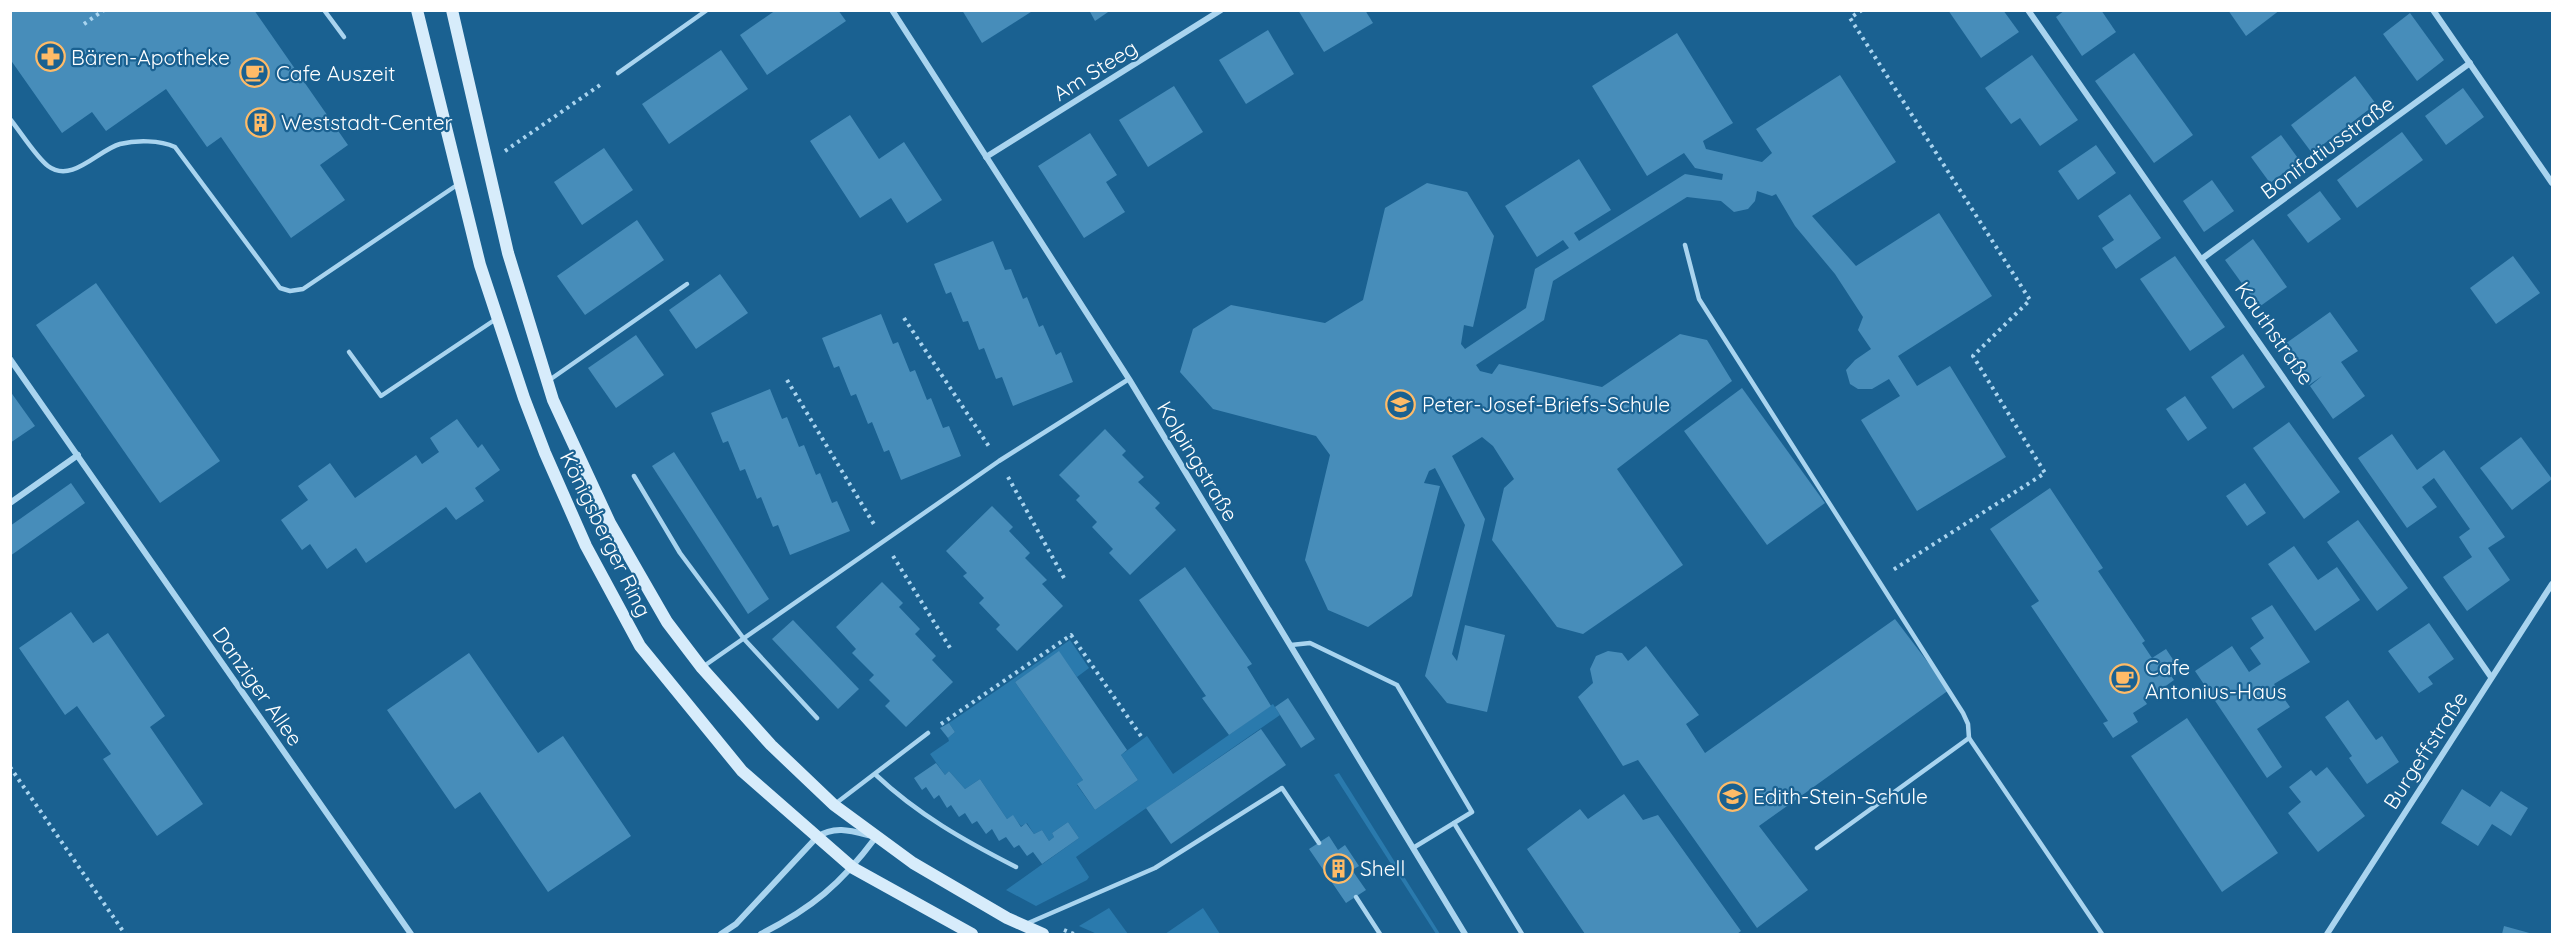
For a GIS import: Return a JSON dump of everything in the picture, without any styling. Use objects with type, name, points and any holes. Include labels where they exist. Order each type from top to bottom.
[{"type":"main road","name":"Königsberger Ring","points":[[417,10],[480,265],[496,319],[545,453],[586,546],[640,646],[742,771],[817,837],[853,868],[972,934]]},
{"type":"main road","name":"Königsberger Ring","points":[[452,10],[508,253],[554,400],[610,523],[668,622],[702,668],[771,745],[834,805],[913,863],[1043,934]]},
{"type":"street","name":"Kolpingstraße","points":[[892,10],[1129,379],[1466,934]]},
{"type":"street","name":"Am Steeg","points":[[986,157],[1221,10]]},
{"type":"street","name":"Kauthstraße","points":[[2028,10],[2203,258],[2491,677]]},
{"type":"street","points":[[2433,10],[2553,183]]},
{"type":"street","name":"Bonifatiusstraße","points":[[2203,258],[2470,63]]},
{"type":"street","name":"Danziger Allee","points":[[10,359],[411,934]]},
{"type":"street","points":[[10,503],[78,455]]},
{"type":"street","name":"Burgeffstraße","points":[[2327,934],[2553,584]]},
{"type":"street","points":[[722,934],[736,924],[766,894],[817,837],[840,829],[876,837],[853,868],[802,913],[761,934]]},
{"type":"lane","points":[[324,10],[344,37]]},
{"type":"lane","points":[[618,73],[707,10]]},
{"type":"lane","points":[[10,119],[48,166],[62,171],[80,167],[119,144],[164,142],[175,147],[280,288],[290,291],[303,289],[460,184]]},
{"type":"lane","points":[[1685,245],[1699,298],[1880,579],[1963,713],[1968,724],[1969,738],[2102,934]]},
{"type":"lane","points":[[548,381],[687,284]]},
{"type":"lane","points":[[349,352],[381,396],[496,319]]},
{"type":"lane","points":[[702,668],[999,461],[1129,379]]},
{"type":"lane","points":[[634,476],[680,553],[744,639],[817,718]]},
{"type":"lane","points":[[1291,645],[1310,643],[1397,685],[1472,812],[1413,848]]},
{"type":"lane","points":[[834,805],[876,776],[928,733]]},
{"type":"lane","points":[[1817,848],[1969,738]]},
{"type":"lane","points":[[876,776],[895,794],[954,835],[1016,867]]},
{"type":"lane","points":[[1023,925],[1155,867],[1282,788],[1319,843]]},
{"type":"lane","points":[[1454,823],[1522,934]]},
{"type":"lane","points":[[1356,897],[1380,934]]},
{"type":"path","points":[[84,24],[104,10]]},
{"type":"path","points":[[1862,10],[1850,18],[2030,300],[1973,356],[2045,473],[1880,579]]},
{"type":"path","points":[[499,155],[618,73]]},
{"type":"path","points":[[787,380],[952,651]]},
{"type":"path","points":[[928,733],[1071,635],[1143,739]]},
{"type":"path","points":[[10,767],[125,934]]},
{"type":"shaded area","points":[[1070,640],[1089,668],[1077,677],[1059,652],[1015,682],[1083,780],[1077,785],[1095,810],[1138,780],[1121,755],[1147,736],[1173,774],[1273,704],[1280,715],[1076,857],[1089,877],[1087,880],[1036,906],[1006,890],[1079,838],[1068,822],[1052,833],[1054,837],[1049,841],[1042,830],[1034,834],[1027,823],[1021,826],[1013,816],[1007,819],[980,779],[965,789],[949,771],[945,775],[930,754],[949,741],[948,738],[955,732],[949,723]]},
{"type":"shaded area","points":[[1339,773],[1440,934],[1436,934],[1334,775]]},
{"type":"shaded area","points":[[1109,908],[1128,934],[1097,934],[1079,926]]},
{"type":"shaded area","points":[[1203,908],[1220,934],[1165,934]]},
{"type":"building","name":"Weststadt-Center","points":[[10,10],[254,10],[348,145],[320,165],[345,200],[291,238],[221,137],[207,147],[166,89],[106,131],[92,112],[62,133],[10,59]]},
{"type":"building","points":[[776,10],[838,10],[846,21],[767,75],[740,35]]},
{"type":"building","points":[[962,10],[1034,10],[982,43]]},
{"type":"building","points":[[1089,10],[1111,10],[1095,21]]},
{"type":"building","points":[[1298,10],[1365,10],[1373,23],[1324,52]]},
{"type":"building","points":[[1948,10],[2003,10],[2019,32],[1981,58]]},
{"type":"building","points":[[2065,10],[2101,10],[2116,32],[2082,56],[2056,17]]},
{"type":"building","points":[[2228,10],[2280,10],[2246,36]]},
{"type":"building","points":[[2410,13],[2444,60],[2417,81],[2383,34]]},
{"type":"building","points":[[1268,30],[1294,74],[1246,104],[1219,60]]},
{"type":"building","points":[[1677,33],[1733,123],[1703,141],[1706,149],[1762,162],[1772,153],[1756,129],[1840,75],[1896,162],[1812,216],[1856,266],[1939,213],[1992,296],[1898,356],[1917,386],[1950,366],[2006,457],[1917,511],[1861,420],[1900,396],[1889,379],[1872,389],[1858,389],[1850,384],[1846,370],[1855,360],[1871,349],[1858,330],[1863,317],[1835,274],[1795,226],[1776,194],[1772,196],[1757,191],[1755,201],[1748,209],[1734,212],[1721,201],[1687,197],[1553,281],[1544,320],[1476,365],[1480,371],[1492,374],[1499,364],[1602,387],[1680,334],[1707,340],[1732,381],[1617,469],[1683,565],[1583,634],[1557,627],[1492,540],[1504,488],[1514,479],[1493,446],[1482,437],[1452,456],[1485,519],[1452,654],[1457,661],[1465,625],[1505,635],[1487,712],[1447,703],[1425,676],[1465,525],[1435,468],[1429,471],[1424,483],[1440,486],[1412,596],[1368,627],[1328,610],[1305,560],[1330,455],[1316,436],[1213,409],[1180,372],[1193,329],[1231,305],[1325,323],[1363,300],[1385,208],[1427,183],[1467,192],[1494,236],[1473,327],[1464,325],[1461,344],[1465,349],[1526,308],[1535,269],[1569,248],[1563,240],[1537,257],[1505,206],[1579,159],[1611,210],[1574,233],[1579,241],[1685,174],[1722,180],[1723,174],[1695,168],[1684,153],[1647,176],[1592,86]]},
{"type":"building","points":[[721,50],[748,89],[669,144],[642,104]]},
{"type":"building","points":[[2134,53],[2193,135],[2154,163],[2095,81]]},
{"type":"building","points":[[2032,55],[2078,120],[2040,146],[2020,118],[2011,124],[1985,88]]},
{"type":"building","points":[[2355,76],[2376,104],[2312,153],[2291,125]]},
{"type":"building","points":[[1174,86],[1203,132],[1148,167],[1119,120]]},
{"type":"building","points":[[2463,88],[2484,117],[2446,145],[2425,116]]},
{"type":"building","points":[[850,115],[879,159],[904,142],[942,200],[907,223],[891,198],[860,218],[810,141]]},
{"type":"building","points":[[2402,132],[2423,160],[2357,208],[2337,180]]},
{"type":"building","points":[[1090,133],[1117,175],[1106,182],[1125,212],[1084,238],[1038,166]]},
{"type":"building","points":[[2281,135],[2300,161],[2270,183],[2251,157]]},
{"type":"building","points":[[2096,145],[2116,173],[2078,200],[2058,171]]},
{"type":"building","points":[[604,148],[633,190],[582,225],[554,182]]},
{"type":"building","points":[[2212,180],[2234,211],[2204,232],[2183,201]]},
{"type":"building","points":[[2320,191],[2341,219],[2308,243],[2287,215]]},
{"type":"building","points":[[2130,194],[2161,238],[2116,269],[2102,248],[2114,240],[2098,216]]},
{"type":"building","points":[[637,220],[664,260],[585,315],[557,276]]},
{"type":"building","points":[[2253,239],[2287,287],[2259,307],[2225,260]]},
{"type":"building","points":[[993,241],[1005,270],[1011,269],[1023,299],[1027,297],[1039,327],[1043,325],[1056,355],[1061,352],[1073,382],[1013,406],[1002,377],[996,379],[984,348],[979,350],[968,321],[963,322],[951,292],[946,294],[934,264]]},
{"type":"building","points":[[2175,256],[2225,327],[2190,351],[2140,279]]},
{"type":"building","points":[[2513,256],[2540,293],[2496,324],[2470,288]]},
{"type":"building","points":[[720,274],[748,313],[696,349],[669,310]]},
{"type":"building","points":[[96,283],[220,461],[160,503],[36,325]]},
{"type":"building","points":[[2330,312],[2358,351],[2341,362],[2365,396],[2333,419],[2310,386],[2322,376],[2309,385],[2282,346]]},
{"type":"building","points":[[881,314],[893,344],[898,342],[910,372],[915,370],[927,400],[931,398],[943,428],[949,426],[961,456],[901,480],[889,450],[884,452],[872,422],[868,424],[856,394],[851,396],[839,366],[834,368],[822,338]]},
{"type":"building","points":[[636,335],[664,375],[616,408],[588,368]]},
{"type":"building","points":[[2243,354],[2265,387],[2233,409],[2211,377]]},
{"type":"building","points":[[1742,388],[1825,503],[1767,545],[1684,431]]},
{"type":"building","points":[[770,389],[782,419],[787,417],[799,447],[804,445],[816,475],[820,473],[832,503],[837,501],[850,531],[790,555],[778,525],[773,527],[761,497],[757,499],[745,469],[740,471],[728,441],[723,443],[711,413]]},
{"type":"building","points":[[10,391],[35,426],[10,443]]},
{"type":"building","points":[[2185,396],[2207,428],[2188,441],[2166,409]]},
{"type":"building","points":[[457,419],[478,448],[482,444],[500,470],[475,488],[484,501],[456,520],[446,507],[366,563],[356,548],[327,569],[310,544],[302,550],[281,520],[308,500],[298,486],[330,463],[355,498],[416,455],[422,464],[439,452],[430,438]]},
{"type":"building","points":[[2289,422],[2340,492],[2304,519],[2253,448]]},
{"type":"building","points":[[1105,429],[1126,451],[1122,455],[1144,477],[1138,482],[1160,503],[1155,508],[1176,530],[1130,575],[1109,553],[1113,549],[1092,527],[1097,522],[1076,500],[1080,496],[1059,475]]},
{"type":"building","points":[[2392,434],[2417,470],[2444,450],[2505,537],[2488,548],[2510,580],[2467,611],[2443,577],[2472,557],[2459,537],[2470,529],[2434,478],[2422,487],[2437,507],[2407,528],[2358,458]]},
{"type":"building","points":[[2521,437],[2552,479],[2512,510],[2480,468]]},
{"type":"building","points":[[674,452],[769,599],[748,614],[652,466]]},
{"type":"building","points":[[71,483],[85,503],[10,556],[10,526]]},
{"type":"building","points":[[2245,483],[2266,513],[2247,526],[2226,496]]},
{"type":"building","points":[[2050,488],[2103,568],[2098,571],[2145,641],[2142,643],[2152,658],[2166,649],[2180,670],[2171,676],[2174,680],[2145,701],[2147,704],[2133,713],[2138,722],[2113,738],[2103,723],[2108,721],[2031,606],[2039,601],[1990,529]]},
{"type":"building","points":[[992,506],[1013,527],[1009,531],[1030,553],[1025,558],[1047,580],[1042,584],[1063,606],[1017,651],[996,629],[1000,625],[979,603],[984,598],[963,576],[967,573],[946,551]]},
{"type":"building","points":[[2358,520],[2408,588],[2377,611],[2327,542]]},
{"type":"building","points":[[2294,546],[2318,580],[2337,567],[2360,600],[2315,631],[2268,564]]},
{"type":"building","points":[[1185,567],[1252,664],[1247,667],[1271,706],[1229,735],[1202,698],[1206,696],[1139,600]]},
{"type":"building","points":[[882,582],[903,603],[899,607],[920,629],[915,634],[936,656],[932,660],[953,682],[906,727],[885,706],[890,701],[869,680],[874,675],[852,653],[856,649],[836,627]]},
{"type":"building","points":[[2272,605],[2310,662],[2274,684],[2290,707],[2257,729],[2282,767],[2267,778],[2195,671],[2232,646],[2249,672],[2261,664],[2250,648],[2264,638],[2251,618]]},
{"type":"building","points":[[71,612],[93,643],[108,633],[165,716],[150,727],[203,804],[157,836],[103,759],[111,754],[77,706],[65,715],[19,648]]},
{"type":"building","name":"Edith-Stein-Schule","points":[[1895,619],[1949,690],[1759,826],[1808,890],[1757,928],[1638,760],[1623,766],[1578,697],[1593,683],[1590,669],[1596,656],[1608,651],[1622,653],[1628,661],[1646,646],[1699,715],[1686,724],[1705,753]]},
{"type":"building","points":[[793,620],[859,689],[838,709],[772,639]]},
{"type":"building","points":[[2429,623],[2454,659],[2428,677],[2433,684],[2419,693],[2388,651]]},
{"type":"building","points":[[1059,651],[1127,750],[1121,755],[1138,780],[1095,810],[1077,784],[1083,780],[1015,682]]},
{"type":"building","points":[[469,653],[538,753],[563,736],[631,836],[548,892],[480,792],[455,809],[387,710]]},
{"type":"building","points":[[1288,698],[1315,739],[1301,748],[1275,707]]},
{"type":"building","points":[[2348,700],[2376,740],[2382,736],[2399,762],[2367,784],[2349,758],[2352,756],[2325,717]]},
{"type":"building","points":[[2187,718],[2278,853],[2222,892],[2131,756]]},
{"type":"building","points":[[949,723],[955,732],[948,738],[940,728]]},
{"type":"building","points":[[1261,729],[1286,765],[1171,844],[1146,808]]},
{"type":"building","points":[[936,763],[945,775],[949,771],[965,789],[980,779],[1007,819],[1013,815],[1021,827],[1026,823],[1034,834],[1042,830],[1049,841],[1054,837],[1052,833],[1068,822],[1079,838],[1042,864],[1033,852],[1027,856],[1019,845],[1014,848],[1006,837],[999,841],[992,829],[986,834],[977,821],[972,824],[965,813],[959,817],[951,805],[947,808],[939,795],[934,799],[926,787],[922,790],[914,778]]},
{"type":"building","points":[[2327,767],[2365,816],[2318,852],[2288,813],[2301,802],[2289,787],[2311,770],[2316,776]]},
{"type":"building","points":[[2462,789],[2490,807],[2501,791],[2528,808],[2511,836],[2492,824],[2478,846],[2441,823]]},
{"type":"building","points":[[1624,794],[1643,820],[1658,815],[1741,931],[1737,934],[1585,934],[1527,849],[1580,809],[1588,819]]},
{"type":"building","name":"Shell","points":[[1329,836],[1338,850],[1345,845],[1359,866],[1352,870],[1366,890],[1346,903],[1309,849]]},
{"type":"building","points":[[2504,926],[2533,934],[2502,934]]},
{"type":"place","name":"Bären-Apotheke","points":[[50,57]]},
{"type":"place","name":"Cafe Auszeit","points":[[255,73]]},
{"type":"place","name":"Weststadt-Center","points":[[260,122]]},
{"type":"place","name":"Peter-Josef-Briefs-Schule","points":[[1401,404]]},
{"type":"place","name":"Cafe Antonius-Haus","points":[[2124,679]]},
{"type":"place","name":"Edith-Stein-Schule","points":[[1732,796]]},
{"type":"place","name":"Shell","points":[[1339,868]]}]
